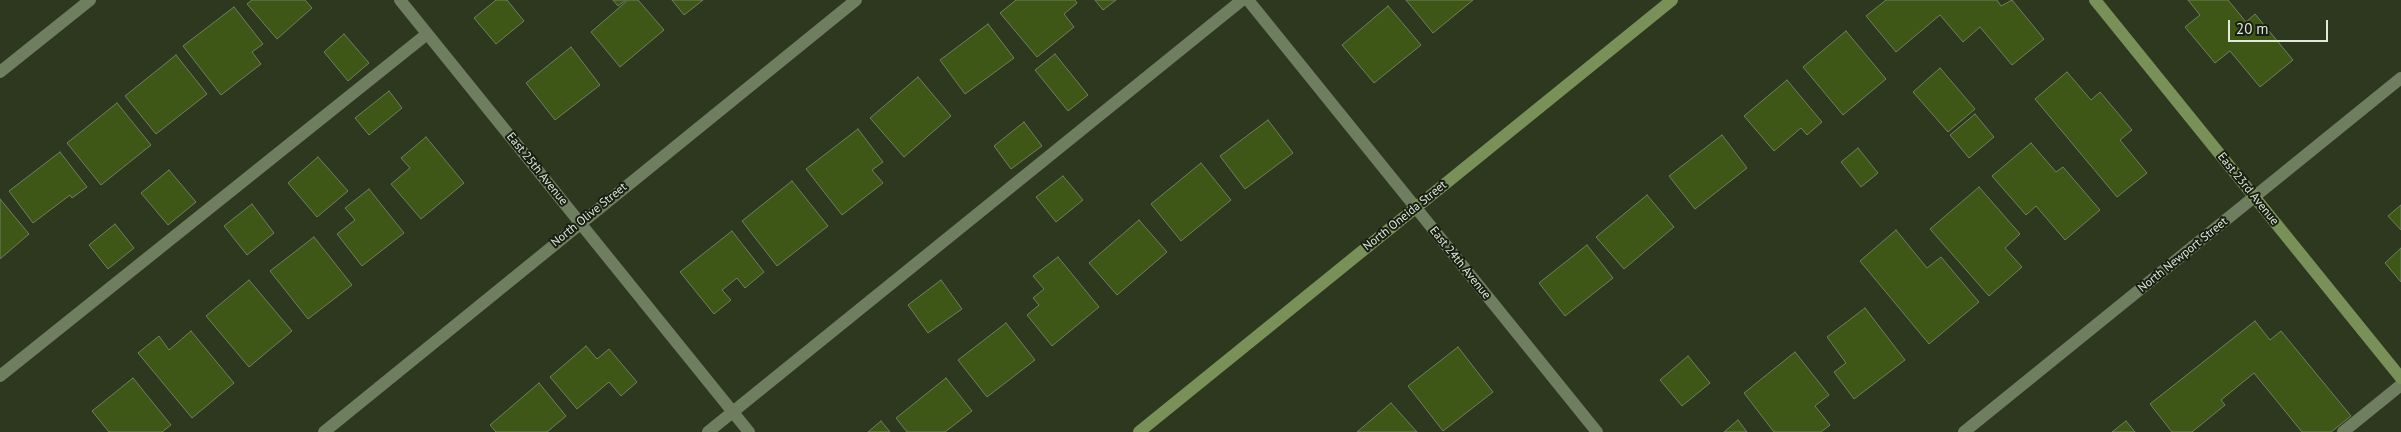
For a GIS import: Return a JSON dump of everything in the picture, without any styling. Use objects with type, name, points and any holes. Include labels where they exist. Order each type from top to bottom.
[{"type":"street","points":[[0,72],[90,0]]},
{"type":"street","name":"East 25th Avenue","points":[[400,0],[749,432]]},
{"type":"street","name":"North Olive Street","points":[[324,432],[580,222],[856,0]]},
{"type":"street","points":[[708,432],[1242,0]]},
{"type":"street","name":"East 24th Avenue","points":[[1248,0],[1597,432]]},
{"type":"street","name":"North Oneida Street","points":[[1139,432],[1672,0]]},
{"type":"street","name":"East 23rd Avenue","points":[[2099,1],[2401,378]]},
{"type":"street","points":[[0,376],[428,34]]},
{"type":"street","name":"North Newport Street","points":[[1964,432],[2401,78]]},
{"type":"street","points":[[2344,432],[2401,385]]},
{"type":"building","points":[[252,0],[305,0],[312,8],[277,39],[247,4]]},
{"type":"building","points":[[496,0],[507,0],[524,21],[496,44],[474,18]]},
{"type":"building","points":[[613,0],[626,0],[618,6]]},
{"type":"building","points":[[628,0],[638,0],[664,30],[620,67],[591,32]]},
{"type":"building","points":[[672,0],[703,0],[684,15]]},
{"type":"building","points":[[1016,0],[1075,0],[1077,3],[1064,14],[1074,27],[1037,57],[1000,13]]},
{"type":"building","points":[[1095,0],[1116,0],[1103,10]]},
{"type":"building","points":[[1406,0],[1473,0],[1433,33]]},
{"type":"building","points":[[1886,0],[1997,0],[2001,6],[2012,0],[2044,39],[2012,65],[1980,27],[1963,42],[1940,15],[1896,52],[1866,16]]},
{"type":"building","points":[[2188,0],[2228,0],[2246,22],[2255,14],[2293,60],[2260,87],[2230,51],[2215,63],[2185,27],[2200,15]]},
{"type":"building","points":[[1388,6],[1421,45],[1374,83],[1342,45]]},
{"type":"building","points":[[234,7],[263,44],[252,52],[261,64],[221,95],[183,46]]},
{"type":"building","points":[[988,24],[1014,58],[965,94],[940,60]]},
{"type":"building","points":[[1846,31],[1886,79],[1843,115],[1803,67]]},
{"type":"building","points":[[344,34],[369,63],[348,81],[324,52]]},
{"type":"building","points":[[571,47],[600,85],[555,120],[526,83]]},
{"type":"building","points":[[1055,54],[1088,95],[1068,111],[1035,70]]},
{"type":"building","points":[[176,55],[207,94],[156,134],[125,96]]},
{"type":"building","points":[[1940,68],[1975,109],[1948,132],[1913,92]]},
{"type":"building","points":[[2067,72],[2091,100],[2100,92],[2132,130],[2120,140],[2147,173],[2117,197],[2035,99]]},
{"type":"building","points":[[918,77],[951,116],[904,157],[870,118]]},
{"type":"building","points":[[1787,80],[1822,122],[1807,135],[1801,128],[1774,151],[1744,116]]},
{"type":"building","points":[[389,91],[402,108],[369,135],[355,118]]},
{"type":"building","points":[[117,103],[151,145],[101,185],[67,143]]},
{"type":"building","points":[[1975,114],[1994,137],[1969,158],[1950,135]]},
{"type":"building","points":[[1268,120],[1293,153],[1245,189],[1220,156]]},
{"type":"building","points":[[1024,122],[1042,146],[1011,169],[994,146]]},
{"type":"building","points":[[858,129],[883,162],[872,170],[883,183],[842,215],[806,169]]},
{"type":"building","points":[[1722,135],[1747,168],[1695,209],[1669,176]]},
{"type":"building","points":[[426,137],[464,183],[421,219],[391,184],[410,168],[401,158]]},
{"type":"building","points":[[2031,143],[2056,172],[2063,167],[2100,210],[2065,240],[2036,206],[2026,215],[1992,176]]},
{"type":"building","points":[[1858,148],[1878,173],[1861,187],[1841,162]]},
{"type":"building","points":[[60,152],[87,187],[72,198],[70,195],[33,223],[9,191]]},
{"type":"building","points":[[318,157],[348,191],[317,217],[288,183]]},
{"type":"building","points":[[1201,163],[1231,200],[1181,241],[1151,204]]},
{"type":"building","points":[[169,170],[196,202],[168,225],[141,193]]},
{"type":"building","points":[[1063,176],[1083,200],[1056,222],[1036,197]]},
{"type":"building","points":[[792,181],[828,226],[777,266],[742,221]]},
{"type":"building","points":[[1979,187],[2020,234],[2005,248],[2022,267],[1989,296],[1930,229]]},
{"type":"building","points":[[369,189],[404,233],[362,266],[337,234],[355,220],[345,208]]},
{"type":"building","points":[[1647,195],[1674,227],[1624,269],[1596,237]]},
{"type":"building","points":[[0,199],[29,234],[0,259]]},
{"type":"building","points":[[252,204],[274,233],[247,255],[224,226]]},
{"type":"building","points":[[2401,205],[2401,230],[2388,216]]},
{"type":"building","points":[[1139,220],[1167,252],[1117,295],[1089,263]]},
{"type":"building","points":[[115,224],[134,248],[108,269],[89,245]]},
{"type":"building","points":[[1896,230],[1927,268],[1941,257],[1979,302],[1929,344],[1860,261]]},
{"type":"building","points":[[732,231],[764,272],[745,288],[737,278],[722,290],[731,300],[714,314],[680,272]]},
{"type":"building","points":[[314,237],[352,285],[308,319],[270,271]]},
{"type":"building","points":[[1587,245],[1613,278],[1565,316],[1539,283]]},
{"type":"building","points":[[2401,248],[2401,282],[2385,263]]},
{"type":"building","points":[[1058,257],[1099,307],[1052,346],[1027,315],[1039,305],[1033,298],[1044,289],[1033,276]]},
{"type":"building","points":[[249,280],[292,331],[249,367],[206,316]]},
{"type":"building","points":[[941,280],[962,309],[928,333],[908,305]]},
{"type":"building","points":[[1865,308],[1905,360],[1854,399],[1834,372],[1846,363],[1827,337]]},
{"type":"building","points":[[2255,321],[2270,340],[2281,331],[2351,416],[2331,432],[2302,432],[2254,373],[2221,400],[2225,405],[2192,432],[2172,432],[2150,404]]},
{"type":"building","points":[[1006,323],[1035,360],[987,397],[958,360]]},
{"type":"building","points":[[191,331],[234,383],[192,418],[138,353],[159,336],[169,350]]},
{"type":"building","points":[[586,346],[597,359],[609,349],[637,382],[621,396],[609,382],[577,409],[550,377]]},
{"type":"building","points":[[1458,347],[1493,392],[1443,431],[1408,386]]},
{"type":"building","points":[[1795,352],[1829,395],[1815,406],[1830,425],[1821,432],[1774,432],[1744,393]]},
{"type":"building","points":[[1688,356],[1710,383],[1682,406],[1660,380]]},
{"type":"building","points":[[133,378],[171,425],[162,432],[109,432],[92,411]]},
{"type":"building","points":[[946,378],[972,411],[945,432],[907,432],[896,418]]},
{"type":"building","points":[[539,383],[566,416],[547,432],[496,432],[490,425]]},
{"type":"building","points":[[1391,403],[1417,432],[1357,432]]},
{"type":"building","points":[[1738,420],[1747,432],[1724,432]]},
{"type":"building","points":[[881,421],[890,432],[868,432]]},
{"type":"building","points":[[2126,421],[2135,432],[2112,432]]}]
